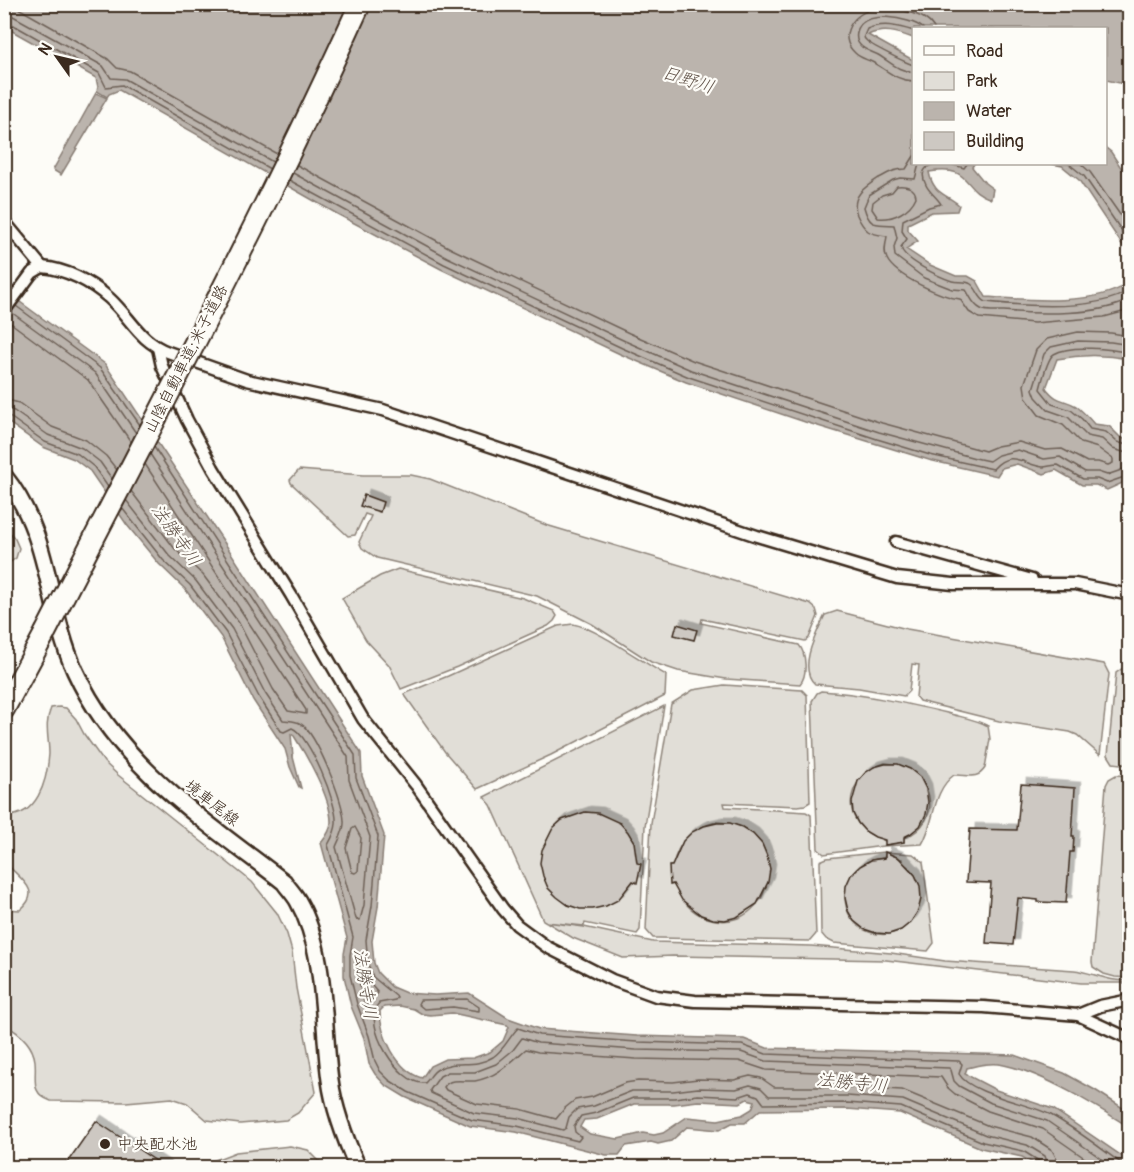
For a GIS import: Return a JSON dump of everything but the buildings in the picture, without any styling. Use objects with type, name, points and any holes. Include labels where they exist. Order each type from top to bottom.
[{"type":"highway","name":"山陰自動車道;米子道路","points":[[4,709],[41,630],[319,75],[351,4]]},
{"type":"highway","name":"山陰自動車道;米子道路","points":[[4,690],[41,630],[256,221],[360,4]]},
{"type":"main road","name":"境車尾線","points":[[4,476],[27,512],[44,558],[63,634],[75,670],[97,713],[129,754],[173,796],[284,882],[298,901],[309,929],[318,966],[330,1082],[350,1149],[358,1167]]},
{"type":"street","points":[[4,221],[37,270]]},
{"type":"street","points":[[4,311],[37,270],[55,268],[70,273],[110,299],[137,332],[158,348],[247,380],[384,410],[757,536],[897,578],[953,584],[1075,584],[1130,595]]},
{"type":"street","points":[[158,348],[167,377],[213,468],[363,719],[416,785],[503,909],[530,935],[547,947],[612,980],[633,989],[669,999],[984,1007],[1078,1015],[1130,1039]]},
{"type":"street","points":[[896,542],[1043,583]]},
{"type":"street","points":[[1078,1015],[1100,1006],[1130,1000]]},
{"type":"green space","points":[[299,470],[363,475],[411,475],[430,479],[546,525],[810,604],[816,609],[818,616],[809,638],[805,641],[702,619],[701,623],[799,645],[805,664],[803,680],[800,684],[726,679],[678,671],[651,662],[592,624],[537,596],[377,558],[362,548],[359,542],[371,516],[365,514],[355,535],[348,536],[291,483],[290,480]]},
{"type":"green space","points":[[4,525],[19,548],[16,558],[9,563],[5,562]]},
{"type":"green space","points":[[398,569],[523,598],[554,611],[557,616],[548,626],[457,667],[401,689],[389,665],[366,640],[342,598],[380,576]]},
{"type":"green space","points":[[837,611],[907,629],[1104,664],[1109,674],[1100,755],[1077,735],[1070,732],[999,721],[919,701],[916,697],[919,665],[912,664],[909,691],[904,696],[859,688],[815,684],[808,669],[810,650],[825,615]]},
{"type":"green space","points":[[573,624],[595,632],[666,675],[665,696],[551,755],[477,789],[445,752],[404,694],[558,626]]},
{"type":"green space","points":[[1123,668],[1129,669],[1129,765],[1113,763],[1108,755],[1116,673]]},
{"type":"green space","points":[[724,685],[802,690],[807,695],[810,802],[798,806],[724,803],[725,807],[806,812],[811,815],[816,934],[810,941],[653,938],[646,930],[651,823],[671,704],[693,690]],"holes":[[[716,822],[742,828],[759,841],[767,859],[768,879],[761,898],[748,912],[730,920],[707,918],[700,915],[685,902],[673,878],[674,884],[671,885],[670,866],[673,865],[683,842],[700,828]]]},
{"type":"green space","points":[[837,692],[884,699],[947,713],[988,726],[990,739],[985,768],[975,776],[954,775],[947,782],[938,798],[922,844],[883,846],[824,854],[818,849],[812,701],[817,693]],"holes":[[[885,763],[902,766],[915,773],[924,783],[929,795],[929,808],[926,820],[917,830],[904,838],[904,842],[889,844],[864,830],[856,821],[851,801],[858,782],[874,767]]]},
{"type":"green space","points":[[664,706],[645,826],[640,930],[637,934],[585,923],[584,926],[543,920],[491,805],[484,797]]},
{"type":"green space","points":[[51,708],[66,708],[76,719],[104,762],[252,882],[277,913],[292,952],[296,988],[316,1092],[298,1113],[286,1120],[240,1124],[207,1120],[187,1103],[172,1098],[126,1102],[51,1101],[44,1098],[37,1090],[34,1055],[20,1035],[5,1025],[5,909],[20,910],[30,896],[27,885],[5,862],[5,816],[25,811],[43,786],[49,754],[47,725],[49,714]]},
{"type":"green space","points":[[1116,775],[1129,776],[1129,978],[1104,974],[1093,967],[1092,962],[1106,785],[1109,779]]},
{"type":"green space","points":[[884,852],[913,854],[923,862],[934,943],[928,951],[834,943],[826,939],[821,933],[820,861],[827,858]],"holes":[[[885,855],[902,859],[901,862],[912,872],[918,883],[920,896],[918,908],[912,920],[891,934],[877,934],[862,929],[852,919],[846,907],[845,894],[849,881],[856,870],[868,862],[884,858]]]},
{"type":"green space","points":[[546,922],[584,927],[653,942],[811,946],[891,953],[945,961],[1074,970],[1108,979],[1129,980],[1129,983],[1081,983],[886,960],[673,956],[623,958],[573,938]]},
{"type":"green space","points":[[290,1146],[308,1150],[325,1167],[197,1167],[236,1152]]},
{"type":"water","name":"日野川","points":[[5,4],[1129,5],[1129,85],[1107,80],[1107,27],[912,27],[912,38],[890,32],[868,35],[912,59],[912,165],[973,165],[972,167],[985,183],[993,189],[991,199],[981,195],[960,175],[943,171],[929,172],[936,189],[959,205],[957,211],[932,212],[908,224],[908,230],[918,241],[906,249],[930,265],[956,276],[968,276],[977,281],[986,297],[1060,300],[1098,295],[1129,283],[1129,359],[1093,355],[1057,359],[1046,388],[1057,398],[1076,406],[1094,424],[1109,426],[1120,437],[1129,441],[1129,480],[1107,490],[1096,485],[1082,485],[1056,470],[1044,474],[1017,464],[1002,468],[997,476],[929,460],[686,382],[620,354],[441,269],[339,215],[119,90],[107,97],[97,91],[96,78],[5,27]]},
{"type":"water","points":[[96,93],[107,98],[61,175],[53,170]]},
{"type":"water","points":[[1107,149],[1111,152],[1129,180],[1129,255],[1079,180],[1062,166],[1057,165],[1107,165]]},
{"type":"water","name":"法勝寺川","points":[[5,291],[105,364],[361,753],[362,776],[384,835],[378,907],[372,941],[374,963],[378,973],[392,987],[406,993],[435,995],[469,993],[508,1018],[539,1029],[637,1036],[744,1039],[767,1048],[1014,1055],[1064,1073],[1095,1090],[1129,1112],[1129,1127],[1069,1091],[1019,1069],[999,1064],[986,1064],[967,1068],[965,1074],[996,1090],[1053,1109],[1129,1161],[1129,1167],[1040,1167],[1022,1157],[981,1148],[900,1113],[847,1109],[760,1110],[745,1123],[732,1123],[719,1130],[687,1127],[671,1141],[626,1146],[619,1155],[606,1155],[516,1132],[470,1126],[405,1097],[385,1085],[369,1064],[364,1038],[351,1006],[344,976],[347,938],[321,843],[330,828],[330,812],[323,790],[305,754],[291,734],[293,757],[301,788],[290,767],[285,749],[253,700],[221,637],[185,589],[159,564],[127,525],[90,471],[74,459],[43,447],[5,420]],"holes":[[[400,1006],[414,1009],[422,1014],[452,1013],[509,1027],[503,1041],[490,1052],[473,1058],[445,1059],[430,1066],[422,1078],[413,1074],[398,1060],[383,1031],[380,1011],[384,1007]],[[747,1099],[755,1101],[752,1109],[742,1115],[718,1120],[687,1117],[663,1133],[654,1135],[643,1133],[618,1139],[590,1134],[580,1127],[584,1120],[597,1119],[634,1104],[674,1104],[698,1101],[740,1103]]]},
{"type":"place","name":"中央配水池","points":[[105,1144]]}]
